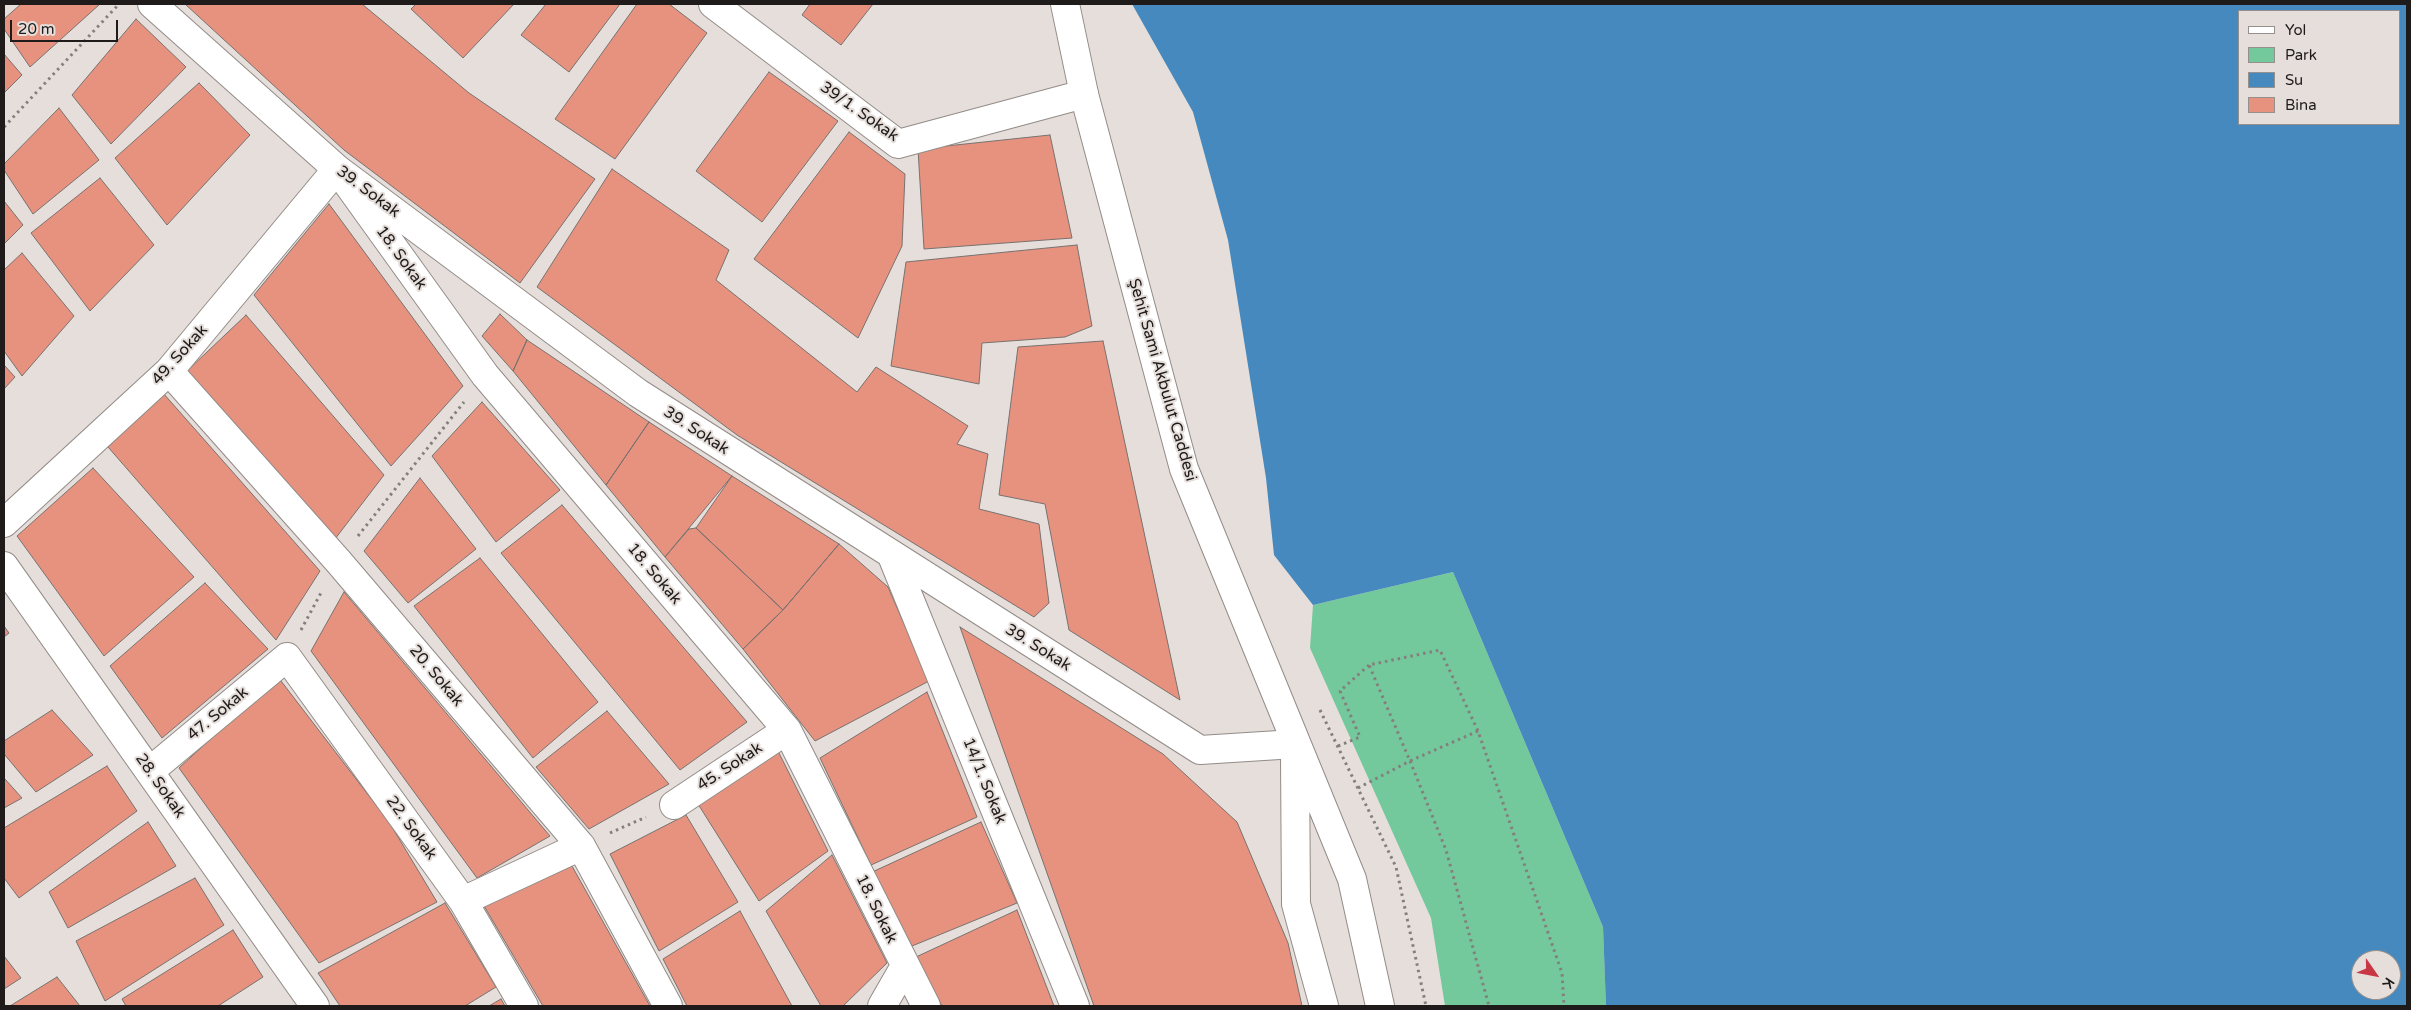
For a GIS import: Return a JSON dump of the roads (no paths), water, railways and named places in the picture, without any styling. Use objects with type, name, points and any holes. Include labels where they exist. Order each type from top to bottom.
[{"type":"street","name":"39. Sokak","points":[[152,4],[338,169],[638,393],[1200,750],[1295,744]]},
{"type":"street","name":"39/1. Sokak","points":[[713,4],[898,144],[1084,94]]},
{"type":"street","name":"Şehit Sami Akbulut Caddesi","points":[[1065,4],[1084,94],[1184,469],[1352,880],[1380,1006]]},
{"type":"street","name":"49. Sokak","points":[[4,523],[168,370],[338,169]]},
{"type":"street","name":"18. Sokak","points":[[338,169],[485,376],[787,730],[926,1006]]},
{"type":"street","name":"20. Sokak","points":[[168,370],[338,561],[581,846],[668,1006]]},
{"type":"street","name":"14/1. Sokak","points":[[892,556],[1075,1006]]},
{"type":"street","name":"28. Sokak","points":[[4,566],[315,1006]]},
{"type":"street","name":"47. Sokak","points":[[150,772],[287,657]]},
{"type":"street","name":"22. Sokak","points":[[287,657],[463,901],[524,1006]]},
{"type":"street","name":"45. Sokak","points":[[674,805],[787,730]]},
{"type":"street","name":"Şehit Sami Akbulut Caddesi","points":[[1295,744],[1296,904],[1324,1006]]},
{"type":"street","points":[[463,901],[581,846]]},
{"type":"street","points":[[882,1006],[905,966]]},
{"type":"water","points":[[1132,4],[2407,4],[2407,1006],[1606,1006],[1603,927],[1453,572],[1313,605],[1274,555],[1266,478],[1228,240],[1193,112]]}]
